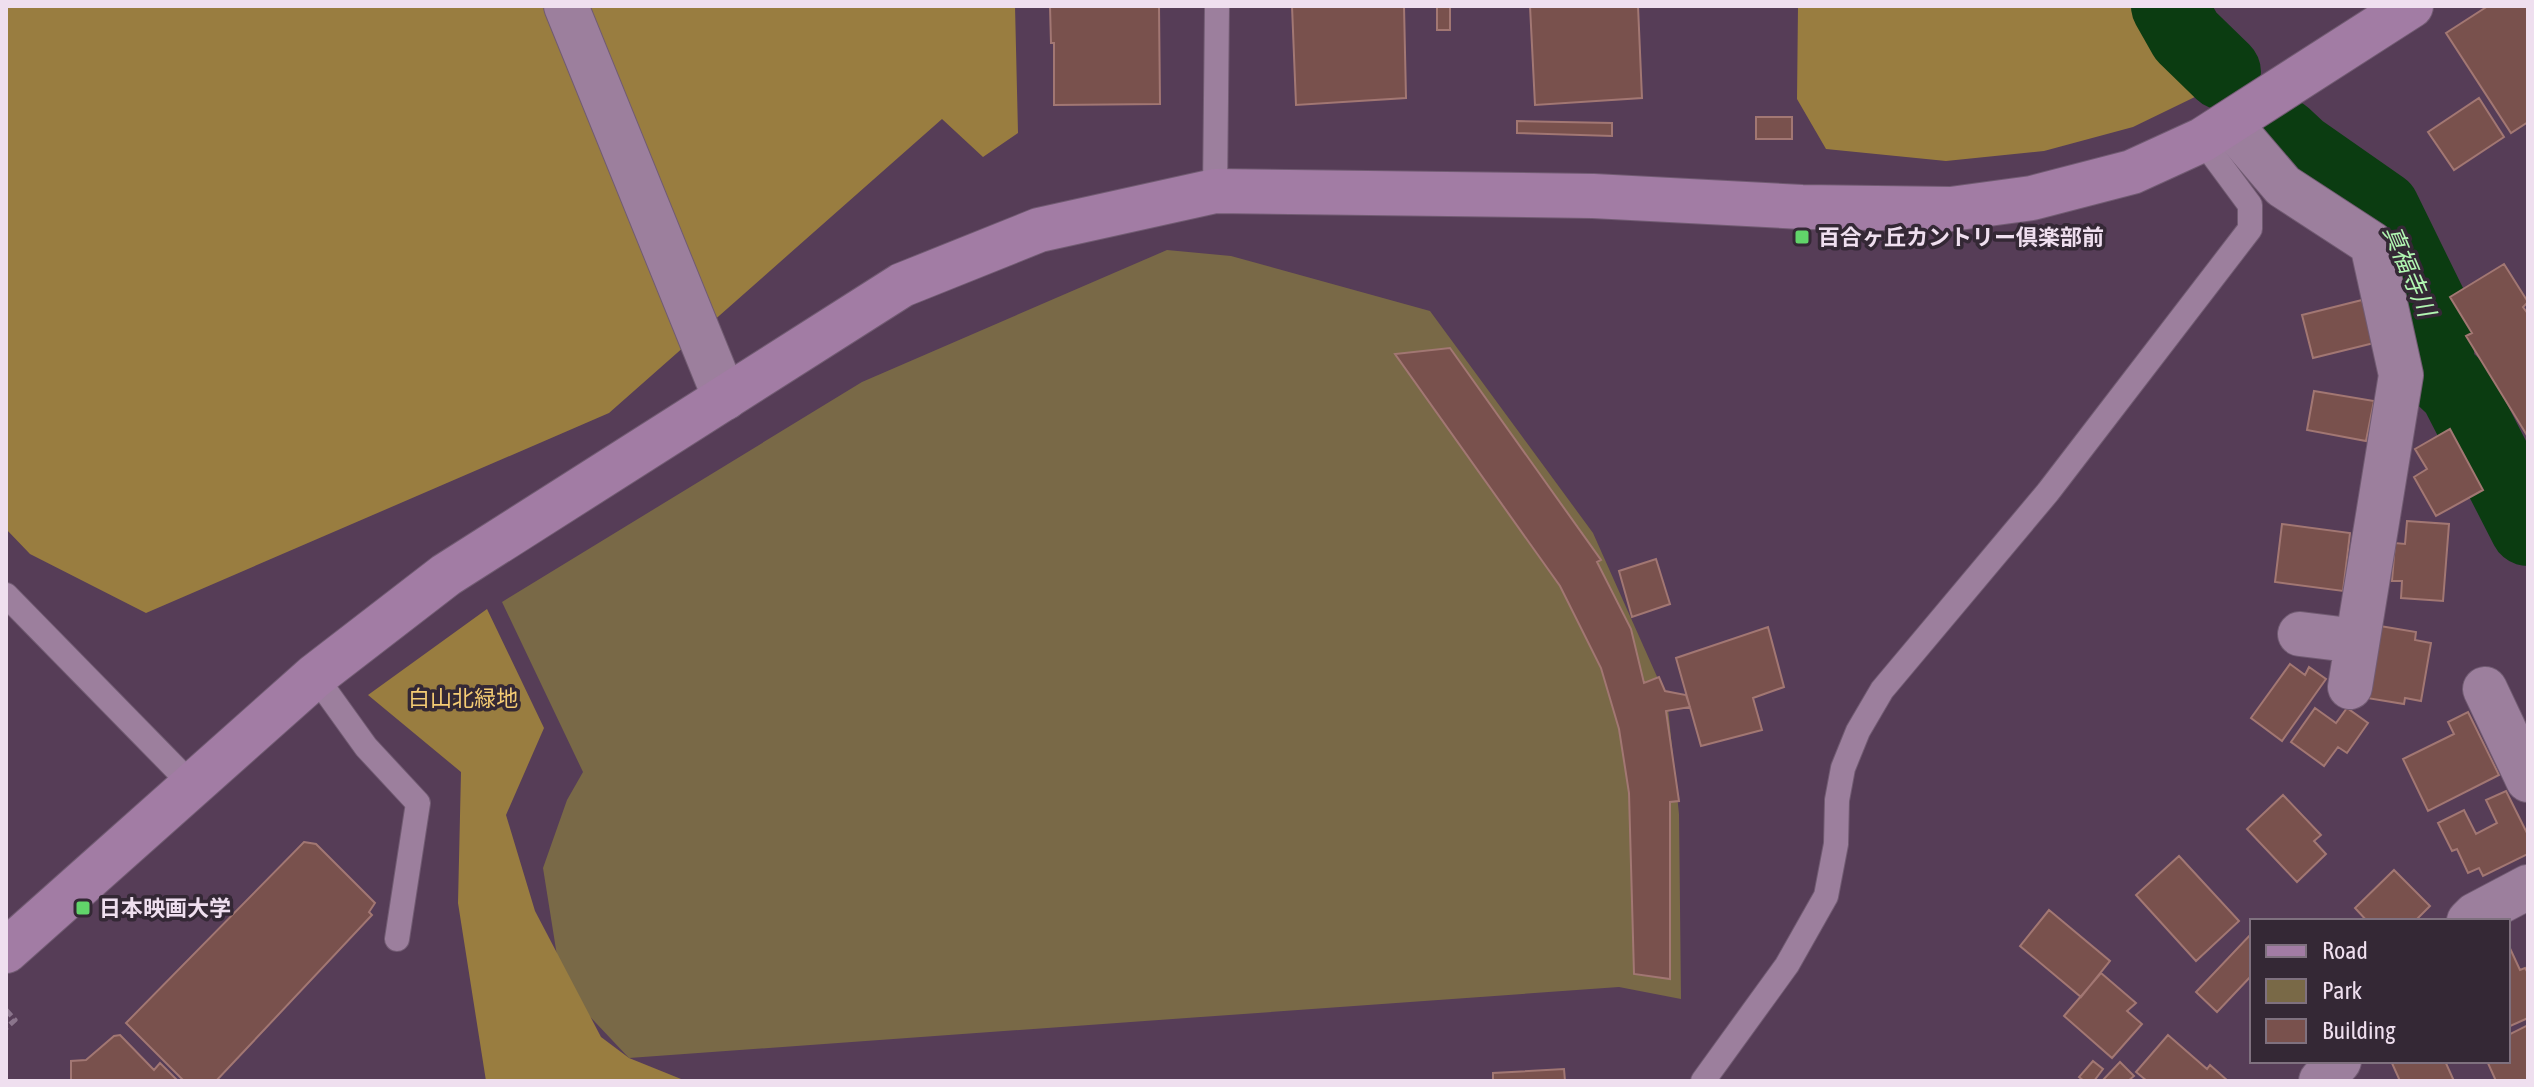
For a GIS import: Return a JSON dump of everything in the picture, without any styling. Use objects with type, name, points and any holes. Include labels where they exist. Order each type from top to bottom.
[{"type":"street","points":[[566,6],[725,398]]},
{"type":"street","points":[[6,951],[315,676],[446,575],[902,285],[1039,230],[1215,191],[1593,196],[1802,207],[1951,209],[2032,198],[2132,172],[2216,132],[2411,6]]},
{"type":"street","points":[[2216,132],[2283,186],[2372,244],[2401,375],[2350,687]]},
{"type":"street","points":[[2300,634],[2357,641]]},
{"type":"street","points":[[2485,689],[2528,780]]},
{"type":"street","points":[[2471,919],[2475,915],[2523,902]]},
{"type":"lane","points":[[1215,191],[1217,6]]},
{"type":"lane","points":[[1703,1081],[1787,965],[1826,896],[1836,844],[1837,800],[1843,768],[1858,731],[1882,690],[2048,492],[2250,229],[2250,205],[2216,132]]},
{"type":"lane","points":[[6,595],[192,785]]},
{"type":"lane","points":[[315,676],[366,747],[418,803],[397,939]]},
{"type":"path","points":[[6,1010],[15,1020],[6,1028]]},
{"type":"green space","points":[[6,6],[1015,6],[1018,133],[983,157],[942,119],[609,413],[146,613],[30,554],[6,529]]},
{"type":"green space","points":[[1798,6],[2157,6],[2179,45],[2204,72],[2199,95],[2133,127],[2044,151],[1946,161],[1826,149],[1797,99]]},
{"type":"green space","points":[[1167,250],[1231,256],[1430,311],[1593,533],[1667,699],[1679,814],[1681,999],[1619,987],[629,1058],[562,987],[543,868],[567,800],[583,772],[502,602],[862,382]]},
{"type":"green space","name":"白山北緑地","points":[[487,609],[544,728],[506,815],[535,911],[601,1037],[629,1058],[686,1081],[486,1081],[458,903],[461,772],[368,695]]},
{"type":"building","points":[[1050,6],[1159,6],[1160,104],[1054,105],[1054,43],[1051,43]]},
{"type":"building","points":[[1292,6],[1404,6],[1406,98],[1296,105]]},
{"type":"building","points":[[1437,6],[1450,6],[1450,30],[1437,30]]},
{"type":"building","points":[[1530,6],[1638,6],[1642,98],[1535,105]]},
{"type":"building","points":[[2488,6],[2528,6],[2528,122],[2511,133],[2446,33]]},
{"type":"building","points":[[2479,98],[2504,137],[2454,170],[2428,132]]},
{"type":"building","points":[[1756,117],[1792,117],[1792,139],[1756,139]]},
{"type":"building","points":[[1517,121],[1612,123],[1612,136],[1517,133]]},
{"type":"building","points":[[2504,264],[2528,302],[2523,307],[2528,314],[2528,437],[2466,336],[2472,333],[2450,297]]},
{"type":"building","points":[[2362,300],[2374,343],[2313,358],[2302,315]]},
{"type":"building","points":[[1450,348],[1601,560],[1597,562],[1631,629],[1644,683],[1659,677],[1665,691],[1686,695],[1690,707],[1666,711],[1679,801],[1670,802],[1670,979],[1634,974],[1629,793],[1619,729],[1601,668],[1560,586],[1395,354]]},
{"type":"building","points":[[2314,391],[2374,401],[2366,441],[2307,430]]},
{"type":"building","points":[[2450,429],[2483,490],[2436,516],[2414,477],[2427,469],[2415,449]]},
{"type":"building","points":[[2407,521],[2449,524],[2443,601],[2401,598],[2402,581],[2392,581],[2395,543],[2405,544]]},
{"type":"building","points":[[2282,524],[2350,533],[2343,591],[2275,582]]},
{"type":"building","points":[[1656,559],[1670,604],[1632,617],[1619,571]]},
{"type":"building","points":[[2380,626],[2416,632],[2415,640],[2431,643],[2421,701],[2405,698],[2404,704],[2367,698]]},
{"type":"building","points":[[1768,627],[1784,687],[1753,698],[1762,730],[1701,746],[1676,658]]},
{"type":"building","points":[[2290,664],[2305,675],[2309,667],[2326,679],[2282,741],[2251,718]]},
{"type":"building","points":[[2315,708],[2336,723],[2347,708],[2368,723],[2347,753],[2338,747],[2324,766],[2291,742]]},
{"type":"building","points":[[2468,712],[2499,775],[2428,811],[2403,759],[2454,734],[2448,722]]},
{"type":"building","points":[[2506,791],[2528,835],[2528,854],[2483,876],[2479,868],[2468,873],[2457,849],[2452,851],[2438,823],[2464,810],[2476,834],[2497,823],[2486,800]]},
{"type":"building","points":[[2283,795],[2321,835],[2314,841],[2326,854],[2297,882],[2247,829]]},
{"type":"building","points":[[304,842],[316,844],[375,903],[369,912],[372,915],[216,1081],[184,1081],[126,1023]]},
{"type":"building","points":[[2179,856],[2239,921],[2196,961],[2136,895]]},
{"type":"building","points":[[2394,870],[2430,906],[2417,919],[2365,919],[2355,908]]},
{"type":"building","points":[[2049,910],[2110,961],[2081,997],[2020,946]]},
{"type":"building","points":[[2250,935],[2250,977],[2217,1012],[2196,992]]},
{"type":"building","points":[[2510,948],[2520,970],[2525,968],[2528,973],[2528,1018],[2510,1026]]},
{"type":"building","points":[[2101,973],[2136,1003],[2127,1011],[2142,1024],[2112,1058],[2064,1016]]},
{"type":"building","points":[[2528,1025],[2528,1081],[2496,1081],[2488,1063],[2510,1063],[2510,1034]]},
{"type":"building","points":[[120,1035],[154,1070],[160,1063],[178,1081],[71,1081],[71,1061],[86,1060],[114,1036]]},
{"type":"building","points":[[2168,1035],[2207,1069],[2210,1065],[2228,1081],[2147,1081],[2136,1072]]},
{"type":"building","points":[[2093,1061],[2103,1069],[2094,1081],[2084,1081],[2079,1077]]},
{"type":"building","points":[[2120,1062],[2134,1076],[2128,1081],[2102,1081]]},
{"type":"building","points":[[2392,1063],[2446,1063],[2454,1081],[2400,1081]]},
{"type":"building","points":[[1564,1069],[1565,1081],[1493,1081],[1493,1073]]},
{"type":"waterway","name":"真福寺川","points":[[2169,6],[2186,36],[2223,72]]},
{"type":"waterway","name":"真福寺川","points":[[2283,136],[2299,151],[2382,209],[2431,309],[2438,372],[2457,390],[2528,528]]},
{"type":"place","name":"百合ヶ丘カントリー倶楽部前","points":[[1802,237]]},
{"type":"place","name":"日本映画大学","points":[[83,908]]}]
